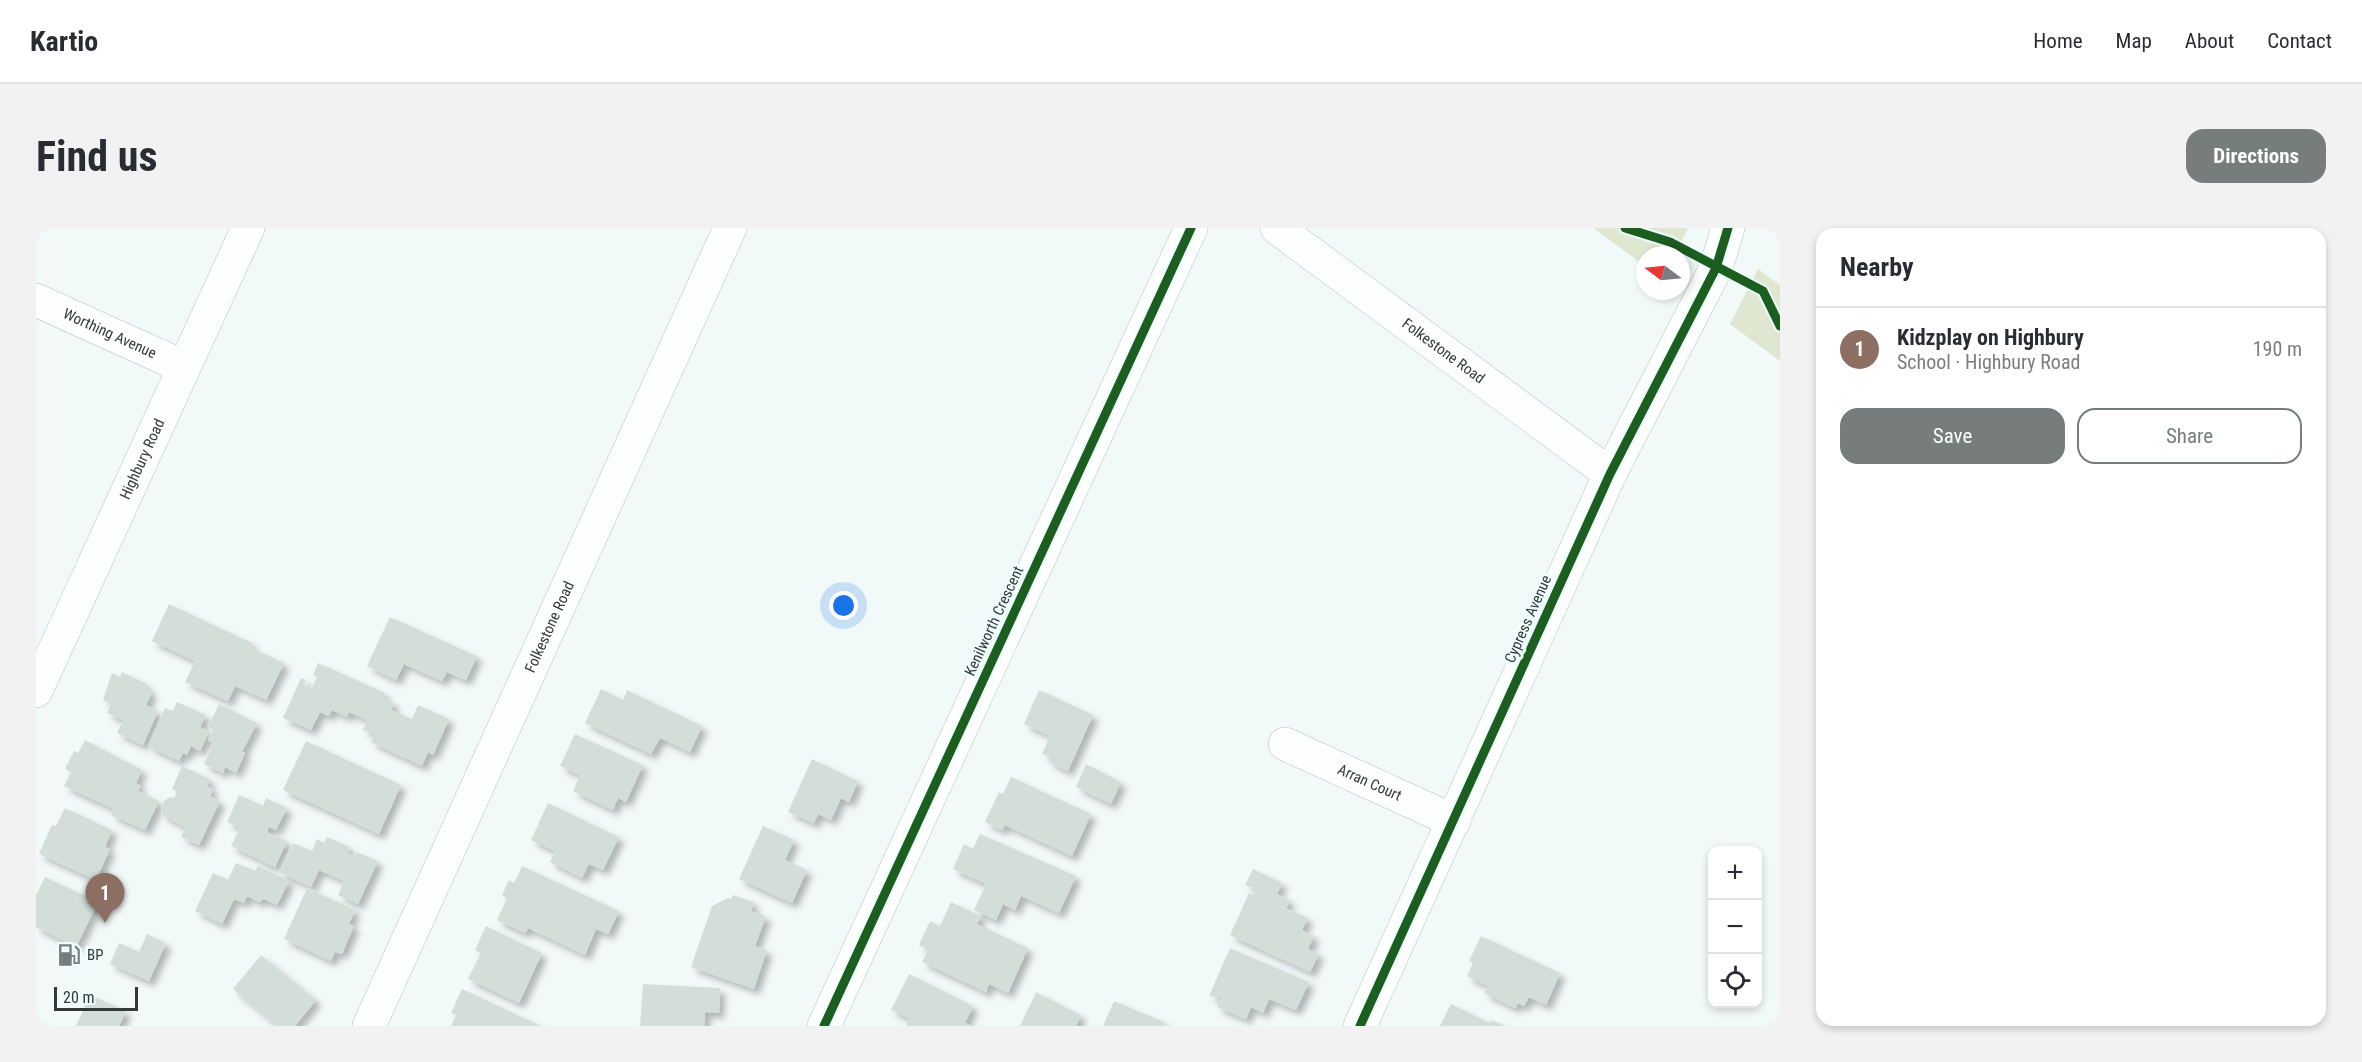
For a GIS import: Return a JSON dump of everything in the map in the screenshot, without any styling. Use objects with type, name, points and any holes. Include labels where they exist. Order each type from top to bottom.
[{"type":"street","name":"Highbury Road","points":[[36,691],[248,228]]},
{"type":"street","name":"Folkestone Road","points":[[369,1026],[730,228]]},
{"type":"street","name":"Kenilworth Crescent","points":[[824,1026],[1191,228]]},
{"type":"street","name":"Folkestone Road","points":[[1278,228],[1610,474]]},
{"type":"street","name":"Cypress Avenue","points":[[1360,1026],[1610,474],[1716,268],[1728,228]]},
{"type":"street","name":"Worthing Avenue","points":[[36,300],[184,367]]},
{"type":"street","name":"Arran Court","points":[[1285,744],[1454,821]]},
{"type":"green space","points":[[1593,228],[1688,228],[1679,246],[1636,246],[1636,259]]},
{"type":"green space","points":[[1758,269],[1780,285],[1780,361],[1730,324]]},
{"type":"building","points":[[169,604],[252,643],[250,647],[284,663],[266,700],[235,686],[228,701],[185,682],[195,661],[152,641]]},
{"type":"building","points":[[390,617],[477,656],[466,680],[447,672],[442,681],[404,664],[396,680],[367,666]]},
{"type":"building","points":[[318,663],[385,693],[383,697],[394,703],[391,710],[412,719],[418,705],[449,719],[433,755],[428,752],[422,766],[371,742],[374,735],[363,730],[367,720],[349,712],[347,717],[332,710],[329,716],[320,712],[311,730],[283,718],[301,678],[306,680],[304,685],[312,688],[317,677],[313,675]]},
{"type":"building","points":[[122,672],[147,684],[145,688],[152,692],[146,705],[158,711],[143,745],[117,733],[123,720],[107,713],[111,704],[103,700],[112,673],[120,677]]},
{"type":"building","points":[[601,689],[623,700],[627,690],[702,726],[690,752],[660,738],[651,754],[585,723]]},
{"type":"building","points":[[1039,690],[1093,715],[1068,771],[1049,762],[1051,757],[1042,754],[1050,736],[1024,724]]},
{"type":"building","points":[[177,702],[206,715],[200,727],[209,732],[200,751],[191,746],[187,755],[183,753],[179,761],[148,746],[165,708],[173,711]]},
{"type":"building","points":[[219,704],[257,723],[242,752],[245,753],[236,773],[225,767],[223,773],[204,764],[214,743],[208,740],[213,730],[208,727]]},
{"type":"building","points":[[575,734],[643,765],[626,802],[618,798],[613,810],[573,791],[580,775],[560,766]]},
{"type":"building","points":[[85,740],[142,770],[136,783],[141,786],[138,791],[159,801],[145,830],[111,815],[114,809],[64,786],[71,772],[65,769],[74,751],[78,753]]},
{"type":"building","points":[[306,741],[401,785],[379,834],[283,790]]},
{"type":"building","points":[[812,759],[858,781],[849,802],[841,798],[831,820],[818,814],[814,823],[788,812]]},
{"type":"building","points":[[1086,764],[1121,782],[1111,804],[1076,787]]},
{"type":"building","points":[[182,766],[210,779],[207,786],[213,789],[210,796],[220,801],[199,845],[181,837],[185,827],[162,815],[161,808],[164,801],[170,797],[174,798],[177,792],[172,789]]},
{"type":"building","points":[[1011,777],[1091,814],[1072,856],[1005,825],[1002,830],[985,822],[999,792],[1003,794]]},
{"type":"building","points":[[239,795],[263,806],[266,798],[287,808],[276,830],[269,827],[267,832],[287,841],[275,867],[231,846],[240,828],[227,822]]},
{"type":"building","points":[[548,803],[619,837],[603,870],[589,864],[582,878],[550,862],[555,851],[531,840]]},
{"type":"building","points":[[65,808],[112,830],[105,847],[110,849],[96,880],[39,854],[52,825],[56,826]]},
{"type":"building","points":[[763,826],[794,840],[785,860],[807,870],[792,903],[739,879]]},
{"type":"building","points":[[980,834],[1076,876],[1059,913],[1021,896],[1015,910],[1003,904],[996,920],[974,910],[986,884],[953,869],[964,844],[973,849]]},
{"type":"building","points":[[327,837],[350,847],[347,853],[355,857],[357,852],[378,861],[358,904],[338,895],[344,881],[319,870],[311,887],[279,872],[293,843],[312,851],[317,839],[324,843]]},
{"type":"building","points":[[236,863],[255,871],[258,866],[289,881],[277,905],[264,899],[259,902],[247,896],[244,903],[234,899],[222,924],[195,911],[213,873],[228,880]]},
{"type":"building","points":[[522,866],[619,911],[608,934],[596,929],[585,955],[528,928],[525,933],[497,920],[507,898],[502,895],[509,880],[514,883]]},
{"type":"building","points":[[1253,869],[1282,883],[1277,894],[1290,900],[1286,908],[1308,918],[1302,930],[1314,936],[1308,949],[1319,954],[1310,972],[1230,935],[1249,893],[1253,895],[1256,889],[1245,885]]},
{"type":"building","points":[[45,877],[98,902],[76,947],[36,927],[36,895]]},
{"type":"building","points":[[307,888],[355,910],[349,924],[354,926],[342,954],[335,952],[331,961],[284,939]]},
{"type":"building","points":[[733,895],[754,902],[751,911],[766,916],[755,946],[767,950],[754,989],[691,967],[712,906],[728,898],[731,899]]},
{"type":"building","points":[[951,902],[981,916],[977,924],[1028,948],[1008,993],[989,984],[986,992],[922,962],[928,949],[919,945],[930,921],[940,926]]},
{"type":"building","points":[[486,926],[542,953],[519,1003],[468,979],[481,953],[475,950]]},
{"type":"building","points":[[147,934],[166,943],[149,981],[110,964],[119,943],[139,952]]},
{"type":"building","points":[[1481,936],[1560,973],[1546,1005],[1529,997],[1524,1006],[1518,1003],[1515,1008],[1484,993],[1488,986],[1467,976],[1473,963],[1469,961]]},
{"type":"building","points":[[1230,948],[1309,982],[1296,1010],[1269,999],[1263,1013],[1251,1007],[1246,1019],[1217,1007],[1221,998],[1209,996]]},
{"type":"building","points":[[261,955],[316,1000],[295,1026],[278,1026],[233,989]]},
{"type":"building","points":[[909,974],[973,1006],[965,1023],[972,1026],[906,1026],[909,1018],[891,1010]]},
{"type":"building","points":[[643,984],[720,988],[719,1013],[705,1012],[705,1026],[640,1026]]},
{"type":"building","points":[[462,989],[541,1026],[451,1026],[456,1015],[451,1013]]},
{"type":"building","points":[[1036,992],[1081,1015],[1076,1026],[1020,1026]]},
{"type":"building","points":[[90,995],[126,1011],[119,1026],[76,1026]]},
{"type":"building","points":[[1114,1001],[1164,1022],[1162,1026],[1103,1026]]},
{"type":"building","points":[[1451,1004],[1490,1023],[1492,1020],[1505,1026],[1440,1026]]},
{"type":"cycle path","points":[[824,1026],[1191,228]]},
{"type":"cycle path","points":[[1625,228],[1670,242],[1763,291],[1780,326]]},
{"type":"cycle path","points":[[1360,1026],[1610,474],[1716,268],[1728,228]]},
{"type":"place","name":"Kidzplay on Highbury","points":[[105,923]]},
{"type":"place","name":"BP","points":[[69,955]]}]
